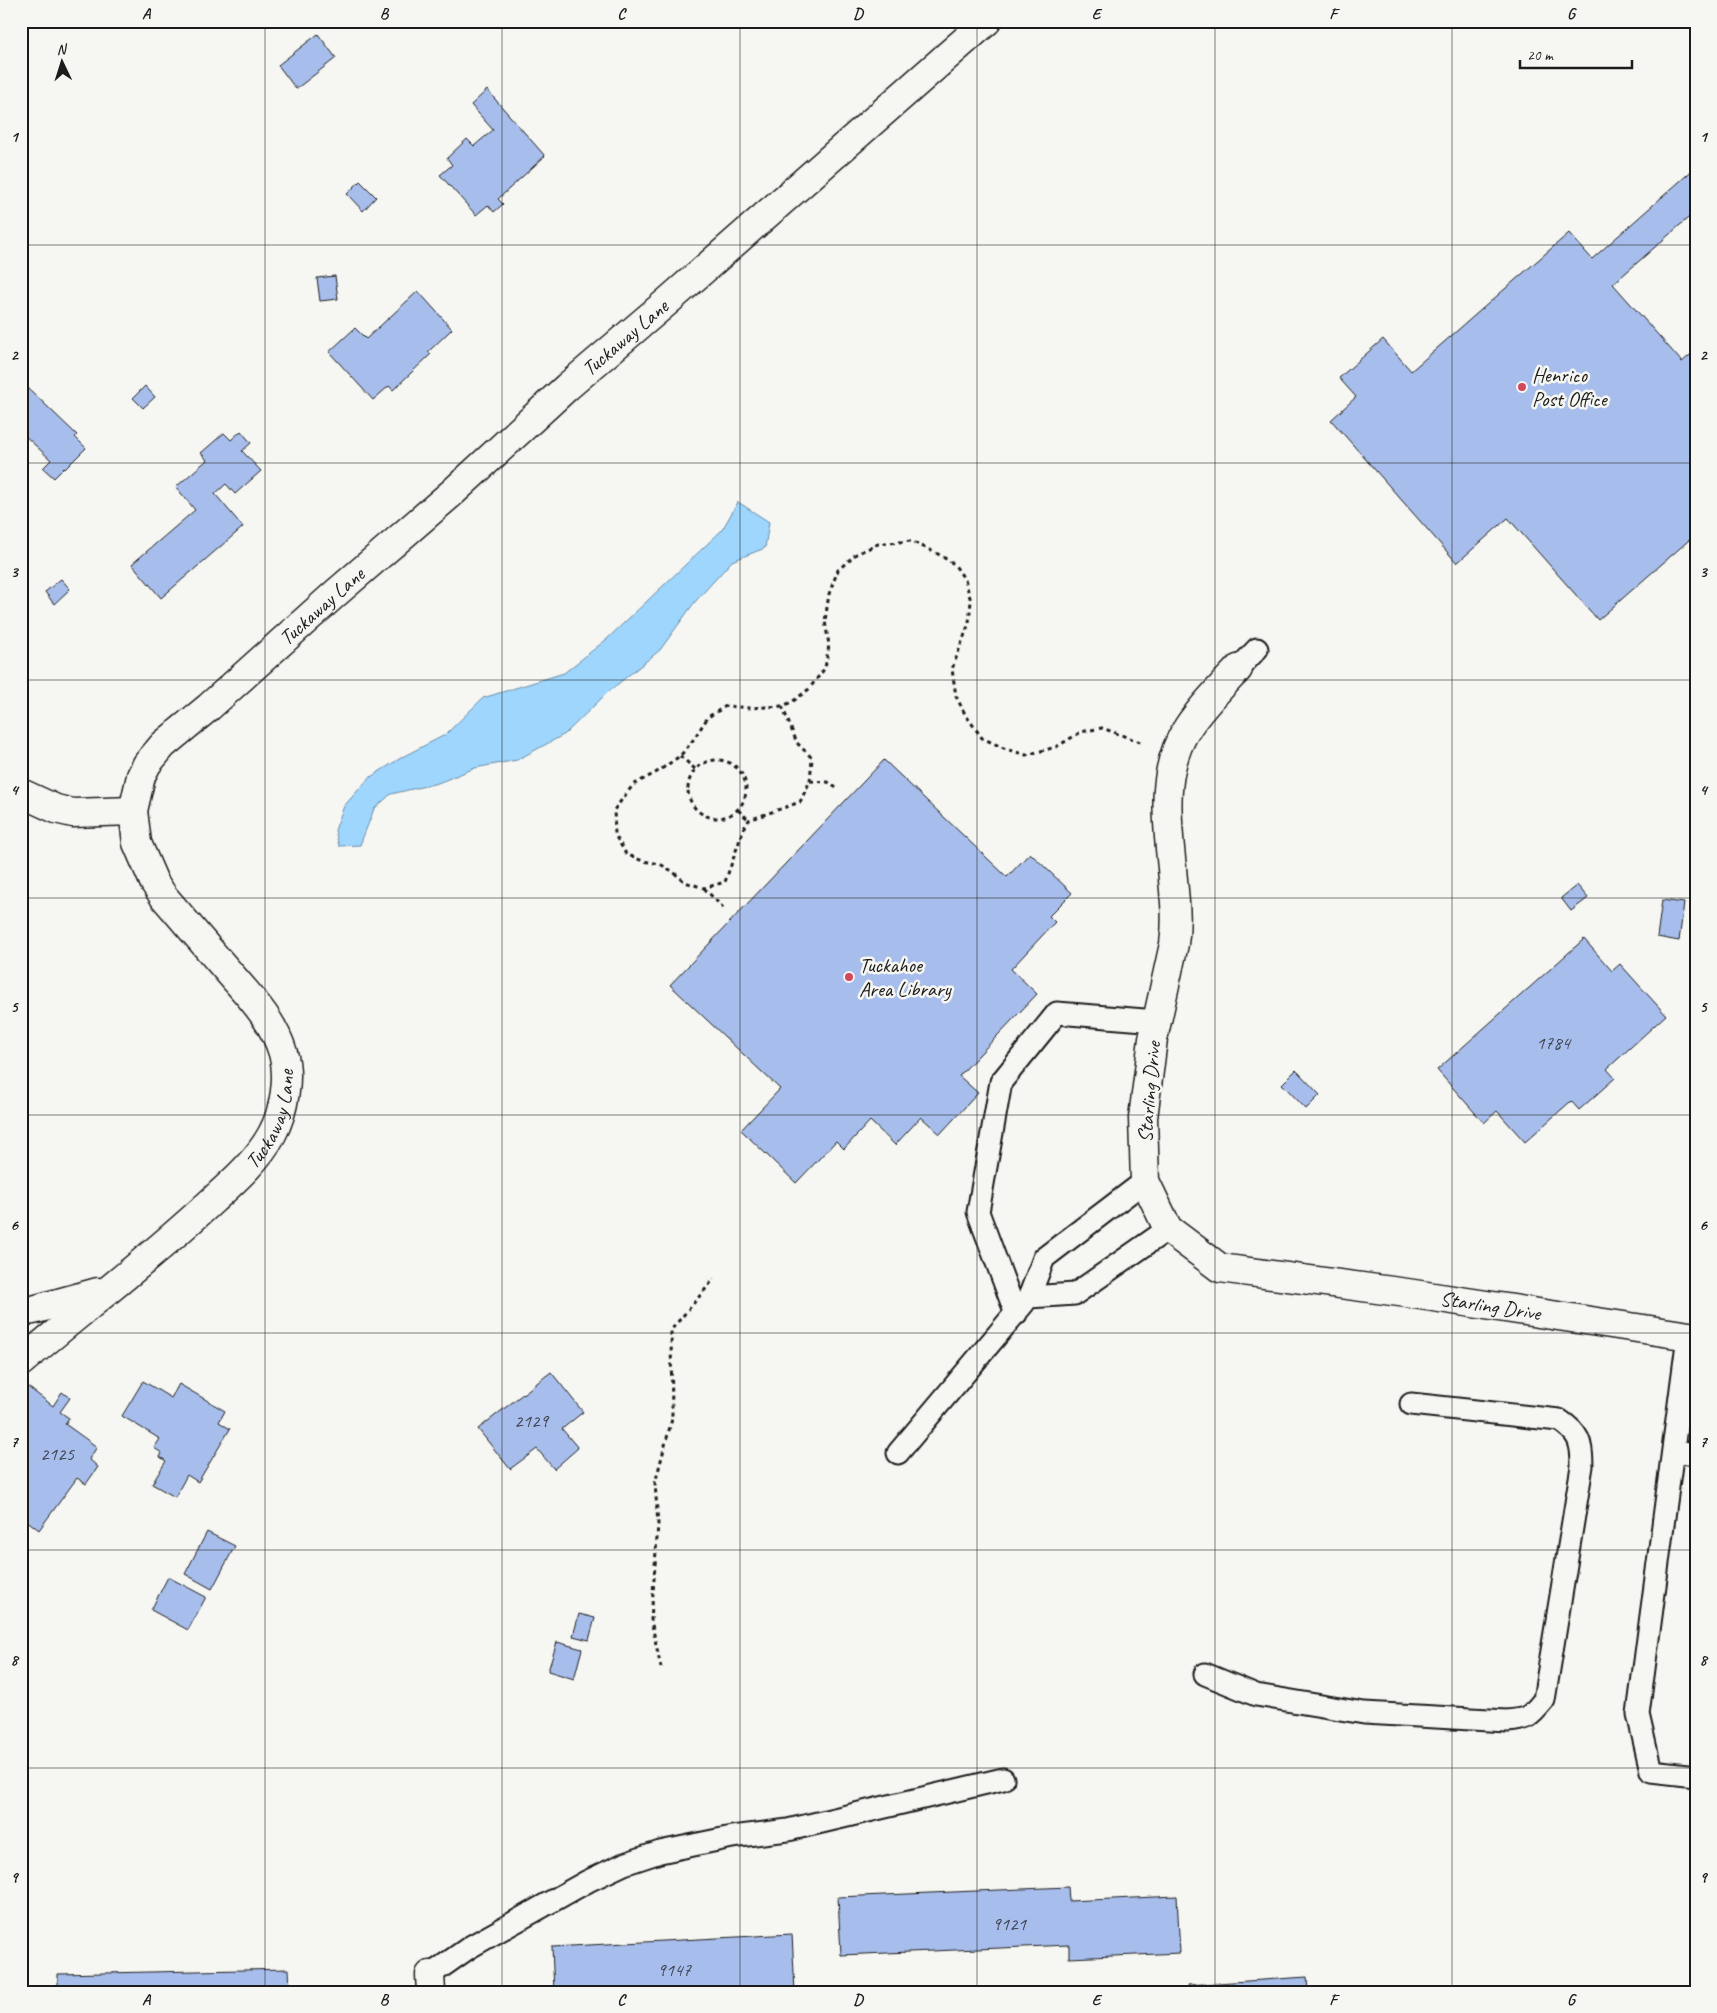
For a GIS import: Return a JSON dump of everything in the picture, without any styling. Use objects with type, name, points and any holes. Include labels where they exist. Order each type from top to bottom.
[{"type":"street","name":"Tuckaway Lane","points":[[21,1362],[107,1290],[127,1276],[247,1168],[272,1134],[284,1103],[285,1067],[283,1054],[275,1032],[260,1008],[164,897],[154,882],[137,843],[133,811],[141,776],[147,764],[163,745],[209,707],[329,599],[453,492],[566,387],[675,295],[986,21]]},
{"type":"street","name":"Starling Drive","points":[[1238,669],[1188,727],[1175,754],[1169,779],[1167,808],[1177,912],[1176,928],[1156,1021],[1143,1118],[1145,1181],[1168,1229],[1220,1268],[1692,1337]]},
{"type":"street","points":[[21,794],[56,809],[73,813],[133,811]]},
{"type":"street","name":"Tuckaway Lane","points":[[21,1312],[107,1290]]},
{"type":"lane","points":[[1238,669],[1257,649]]},
{"type":"lane","points":[[1016,1314],[978,1212],[1001,1082],[1057,1013],[1156,1021]]},
{"type":"lane","points":[[898,1453],[1029,1297],[1044,1258],[1145,1181]]},
{"type":"lane","points":[[1029,1297],[1075,1294],[1168,1229]]},
{"type":"lane","points":[[1692,1337],[1673,1452],[1638,1714],[1651,1771],[1696,1776]]},
{"type":"lane","points":[[1205,1674],[1256,1695],[1364,1713],[1507,1722],[1524,1720],[1534,1713],[1544,1700],[1582,1466],[1582,1452],[1578,1436],[1572,1428],[1559,1420],[1411,1404]]},
{"type":"lane","points":[[1673,1452],[1696,1454]]},
{"type":"lane","points":[[431,1983],[470,1947],[588,1881],[624,1864],[660,1852],[732,1838],[788,1830],[1003,1779]]},
{"type":"path","points":[[726,910],[704,888],[685,882],[660,864],[643,861],[626,854],[615,835],[614,810],[633,785],[657,772],[680,756],[708,717],[726,706],[751,708],[782,706],[792,702],[809,689],[824,668],[829,645],[825,622],[829,594],[838,570],[856,554],[878,544],[912,541],[954,564],[965,580],[971,601],[969,623],[952,669],[956,696],[965,714],[982,738],[1006,749],[1026,755],[1056,747],[1081,732],[1102,728],[1175,754]]},
{"type":"path","points":[[704,888],[725,882],[741,834],[749,820],[800,802],[810,781],[812,758],[797,743],[782,706]]},
{"type":"path","points":[[680,756],[695,769]]},
{"type":"path","points":[[720,759],[729,762],[737,768],[743,774],[746,784],[746,793],[738,810],[720,818],[710,817],[693,807],[687,788],[689,778],[695,769],[702,763],[720,759]]},
{"type":"path","points":[[810,781],[828,782],[838,790]]},
{"type":"path","points":[[738,810],[749,820]]},
{"type":"path","points":[[661,1668],[651,1620],[658,1524],[655,1483],[672,1418],[671,1330],[714,1279]]},
{"type":"water","points":[[738,502],[769,522],[765,548],[732,561],[694,603],[660,650],[608,692],[565,734],[517,760],[475,768],[438,783],[391,794],[374,809],[360,845],[339,846],[335,830],[344,806],[369,778],[404,756],[445,735],[483,698],[564,673],[607,639],[722,530]]},
{"type":"building","points":[[318,34],[336,58],[296,89],[278,65]]},
{"type":"building","points":[[487,90],[545,156],[498,199],[503,204],[494,212],[488,205],[476,215],[440,175],[452,165],[447,158],[467,139],[474,146],[493,130],[471,105]]},
{"type":"building","name":"Henrico Post Office","points":[[1696,167],[1696,211],[1613,284],[1682,362],[1696,350],[1696,534],[1598,620],[1508,518],[1457,563],[1331,420],[1356,397],[1339,378],[1383,339],[1411,371],[1569,233],[1592,259]]},
{"type":"building","points":[[360,181],[376,197],[363,211],[347,194]]},
{"type":"building","points":[[335,276],[338,299],[320,301],[317,278]]},
{"type":"building","points":[[418,291],[452,329],[428,352],[431,354],[393,390],[389,386],[373,400],[329,352],[355,328],[366,339]]},
{"type":"building","points":[[145,386],[155,397],[143,408],[133,398]]},
{"type":"building","points":[[27,387],[77,435],[75,437],[86,448],[54,478],[43,468],[51,460],[21,432],[21,392]]},
{"type":"building","points":[[241,431],[251,443],[242,451],[261,471],[235,494],[226,484],[215,494],[243,527],[161,598],[132,564],[195,510],[176,487],[207,460],[201,453],[224,433],[231,440]]},
{"type":"building","points":[[21,523],[29,532],[21,539]]},
{"type":"building","points":[[61,579],[70,589],[54,604],[45,592]]},
{"type":"building","name":"Tuckahoe Area Library","points":[[884,760],[1007,877],[1030,853],[1072,893],[1049,916],[1055,922],[1011,969],[1037,994],[959,1076],[978,1093],[940,1134],[921,1117],[895,1145],[870,1121],[844,1149],[836,1141],[796,1183],[741,1130],[780,1089],[670,985]]},
{"type":"building","points":[[1577,885],[1588,898],[1571,911],[1561,898]]},
{"type":"building","points":[[1662,900],[1684,903],[1679,941],[1657,937]]},
{"type":"building","points":[[1584,939],[1612,971],[1620,964],[1666,1015],[1607,1069],[1615,1078],[1579,1110],[1571,1101],[1525,1142],[1497,1111],[1484,1123],[1437,1070]]},
{"type":"building","points":[[1296,1070],[1320,1095],[1306,1109],[1282,1084]]},
{"type":"building","points":[[551,1372],[583,1412],[562,1429],[578,1448],[554,1469],[537,1449],[510,1469],[478,1429]]},
{"type":"building","points":[[143,1381],[171,1398],[179,1384],[225,1411],[219,1422],[230,1429],[198,1482],[187,1475],[175,1497],[152,1484],[166,1461],[160,1457],[162,1453],[154,1448],[160,1439],[122,1416]]},
{"type":"building","points":[[28,1387],[53,1406],[62,1392],[70,1398],[60,1412],[69,1418],[65,1424],[97,1447],[89,1459],[98,1467],[86,1484],[77,1478],[39,1530],[21,1516],[21,1397]]},
{"type":"building","points":[[207,1532],[235,1546],[212,1589],[185,1574]]},
{"type":"building","points":[[168,1577],[206,1597],[188,1630],[151,1610]]},
{"type":"building","points":[[579,1614],[595,1618],[589,1640],[573,1636]]},
{"type":"building","points":[[557,1642],[582,1649],[574,1679],[548,1671]]},
{"type":"building","points":[[1068,1887],[1069,1901],[1177,1896],[1180,1953],[1069,1958],[1069,1945],[841,1955],[838,1897]]},
{"type":"building","points":[[792,1934],[795,1992],[554,1992],[552,1947]]},
{"type":"building","points":[[289,1969],[290,1992],[58,1992],[58,1974]]},
{"type":"building","points":[[1307,1977],[1308,1992],[1189,1992],[1188,1985]]},
{"type":"place","name":"Henrico Post Office","points":[[1522,387]]},
{"type":"place","name":"Tuckahoe Area Library","points":[[849,977]]}]
